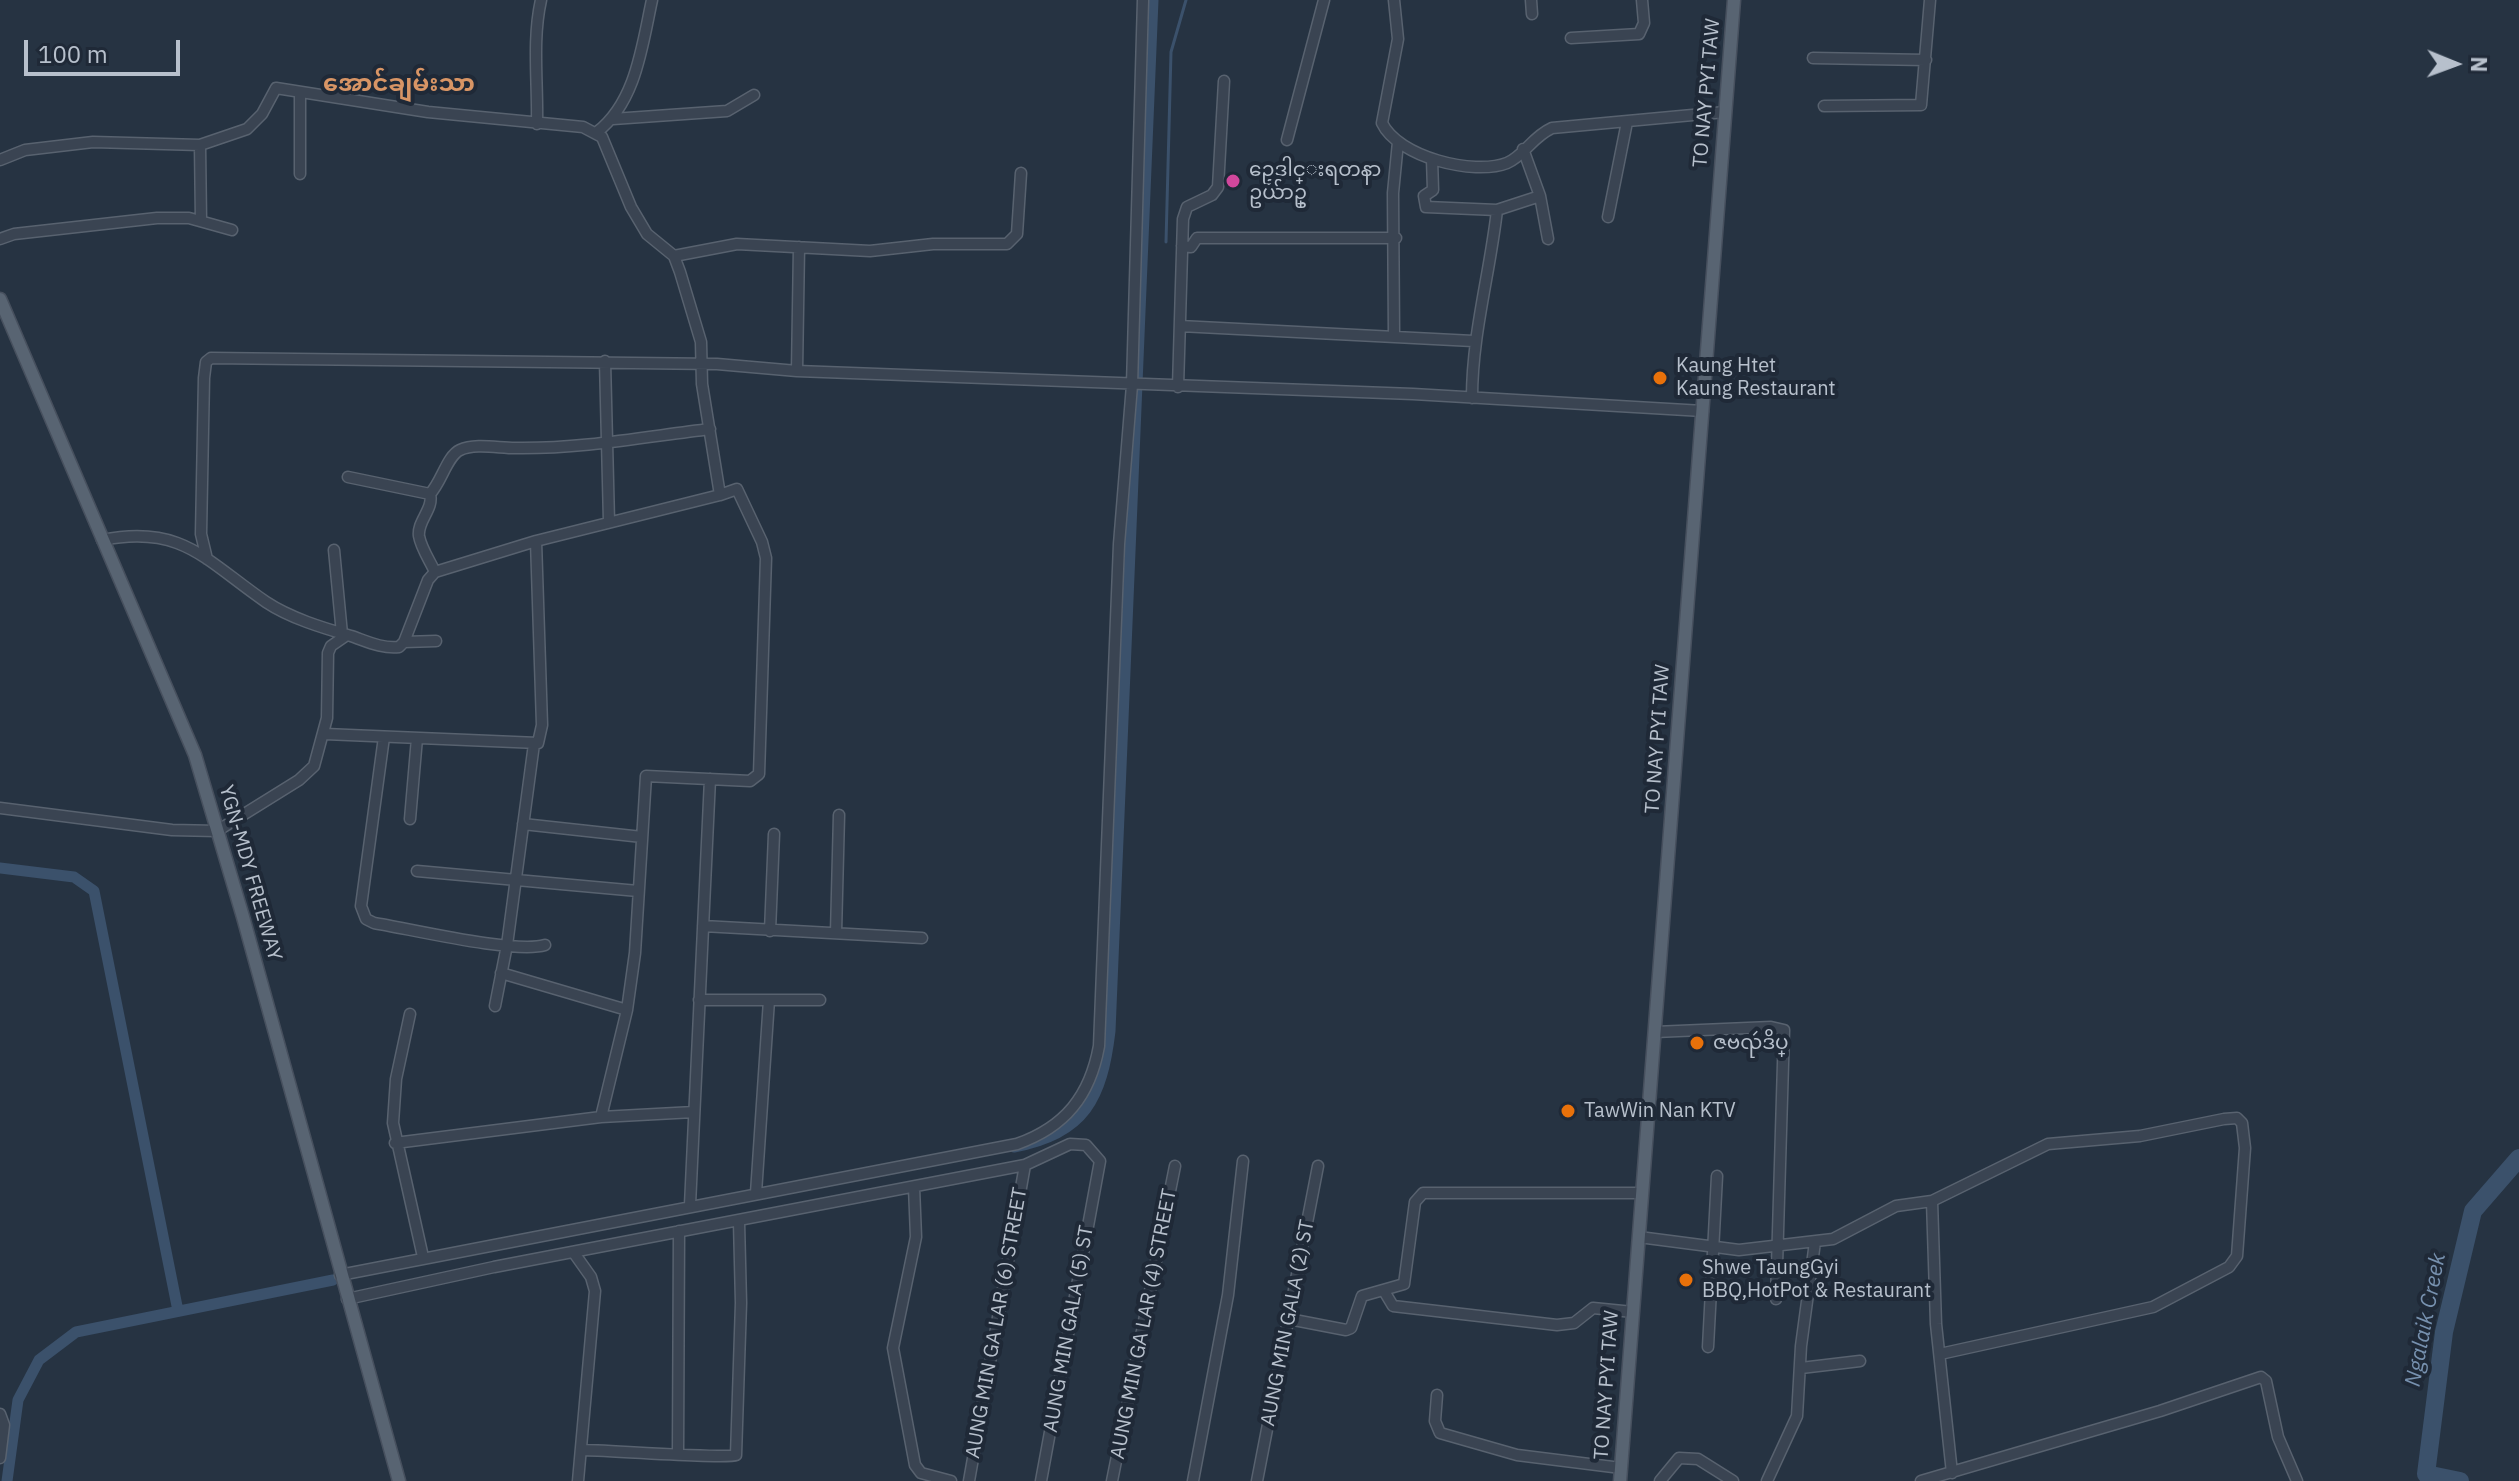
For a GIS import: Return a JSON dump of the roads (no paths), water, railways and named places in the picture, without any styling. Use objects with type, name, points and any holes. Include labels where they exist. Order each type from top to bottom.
[{"type":"main road","name":"TO NAY PYI TAW","points":[[1621,1475],[1734,0]]},
{"type":"main road","name":"YGN-MDY FREEWAY","points":[[0,299],[179,712],[217,831],[399,1481]]},
{"type":"street","points":[[537,124],[535,33],[541,0]]},
{"type":"street","points":[[597,132],[613,119],[630,87],[652,0]]},
{"type":"street","points":[[340,1275],[1017,1144],[1037,1137],[1070,1114],[1089,1084],[1099,1046],[1119,544],[1132,385],[1143,0]]},
{"type":"street","points":[[1287,140],[1324,0]]},
{"type":"street","points":[[1394,0],[1398,39],[1381,115],[1386,132],[1398,142],[1432,159],[1451,165],[1496,165],[1512,161],[1534,137],[1552,128],[1725,112]]},
{"type":"street","points":[[1531,0],[1532,14]]},
{"type":"street","points":[[1571,38],[1639,34],[1644,23],[1642,0]]},
{"type":"street","points":[[1824,106],[1921,105],[1930,0]]},
{"type":"street","points":[[1813,58],[1926,60]]},
{"type":"street","points":[[1178,387],[1182,246],[1187,207],[1212,195],[1218,187],[1224,81]]},
{"type":"street","points":[[0,160],[25,150],[85,143],[200,145],[247,129],[262,114],[276,88],[300,94],[583,127],[597,132],[641,224],[674,256],[697,324],[720,495]]},
{"type":"street","points":[[300,94],[300,174]]},
{"type":"street","points":[[613,119],[727,111],[754,95]]},
{"type":"street","points":[[1608,217],[1627,122]]},
{"type":"street","points":[[1394,335],[1396,238],[1393,193],[1398,142]]},
{"type":"street","points":[[200,145],[201,221]]},
{"type":"street","points":[[1523,149],[1540,196],[1548,239]]},
{"type":"street","points":[[1432,159],[1433,190],[1424,196],[1425,206],[1497,210],[1540,196]]},
{"type":"street","points":[[674,256],[723,245],[870,251],[933,244],[1007,244],[1017,234],[1021,173]]},
{"type":"street","points":[[1472,398],[1473,341],[1490,266],[1497,210]]},
{"type":"street","points":[[0,239],[14,234],[124,220],[178,218],[232,230]]},
{"type":"street","points":[[1182,246],[1191,247],[1197,238],[1396,238]]},
{"type":"street","points":[[797,371],[799,247]]},
{"type":"street","points":[[1180,326],[1473,341]]},
{"type":"street","points":[[207,559],[201,534],[204,378],[209,359],[605,361],[1472,398],[1703,411]]},
{"type":"street","points":[[605,361],[609,522]]},
{"type":"street","points":[[430,494],[443,479],[447,462],[467,448],[605,445],[710,429]]},
{"type":"street","points":[[348,477],[430,494]]},
{"type":"street","points":[[102,540],[160,536],[207,559],[279,610],[386,647],[399,647],[404,642],[428,580],[435,572],[536,541],[737,489],[762,542],[766,558],[758,777],[750,781],[647,775],[627,1010],[601,1117]]},
{"type":"street","points":[[430,494],[433,498],[419,533],[435,572]]},
{"type":"street","points":[[325,734],[534,744],[540,740],[536,541]]},
{"type":"street","points":[[334,550],[344,634]]},
{"type":"street","points":[[0,808],[172,830],[217,831],[306,775],[320,754],[325,734],[328,653],[344,634]]},
{"type":"street","points":[[404,642],[436,641]]},
{"type":"street","points":[[384,737],[361,906],[366,919],[374,923],[507,945],[533,948],[545,945]]},
{"type":"street","points":[[410,819],[417,738]]},
{"type":"street","points":[[495,1006],[507,945],[534,744]]},
{"type":"street","points":[[690,1205],[710,779]]},
{"type":"street","points":[[836,933],[839,815]]},
{"type":"street","points":[[523,824],[642,837]]},
{"type":"street","points":[[770,931],[774,834]]},
{"type":"street","points":[[417,871],[638,891]]},
{"type":"street","points":[[703,926],[922,938]]},
{"type":"street","points":[[501,973],[627,1010]]},
{"type":"street","points":[[699,1000],[820,1000]]},
{"type":"street","points":[[756,1193],[769,1000]]},
{"type":"street","points":[[410,1014],[396,1079],[393,1123],[395,1143],[423,1257]]},
{"type":"street","points":[[1655,1032],[1771,1027],[1784,1030],[1783,1147],[1776,1245],[1776,1299]]},
{"type":"street","points":[[395,1143],[601,1117],[694,1112]]},
{"type":"street","points":[[1639,1237],[1714,1248],[1815,1242],[1860,1228],[1896,1206],[1932,1201],[2048,1144],[2140,1136],[2224,1119],[2237,1118],[2242,1123],[2245,1148],[2237,1256],[2229,1267],[2153,1307],[1940,1354]]},
{"type":"street","name":"AUNG MIN GALA (5) ST","points":[[1025,1165],[1078,1143],[1099,1156],[1041,1481]]},
{"type":"street","points":[[1193,1481],[1228,1295],[1243,1161]]},
{"type":"street","points":[[347,1299],[1025,1165]]},
{"type":"street","name":"AUNG MIN GA LAR (6) STREET","points":[[969,1481],[1025,1165]]},
{"type":"street","name":"AUNG MIN GA LAR (4) STREET","points":[[1112,1481],[1175,1166]]},
{"type":"street","name":"AUNG MIN GALA (2) ST","points":[[1257,1481],[1318,1166]]},
{"type":"street","points":[[1708,1347],[1717,1176]]},
{"type":"street","points":[[914,1187],[918,1214],[916,1237],[893,1348],[911,1454],[919,1477],[951,1481]]},
{"type":"street","points":[[1289,1319],[1346,1330],[1351,1328],[1362,1296],[1404,1284],[1415,1202],[1423,1193],[1642,1193]]},
{"type":"street","points":[[1932,1201],[1936,1324],[1952,1473]]},
{"type":"street","points":[[582,1450],[678,1452],[729,1458],[737,1452],[739,1222]]},
{"type":"street","points":[[678,1452],[679,1231]]},
{"type":"street","points":[[1767,1481],[1797,1416],[1815,1242]]},
{"type":"street","points":[[574,1253],[591,1277],[595,1291],[578,1481]]},
{"type":"street","points":[[1384,1291],[1393,1306],[1557,1325],[1574,1323],[1593,1308],[1633,1312]]},
{"type":"street","points":[[1801,1368],[1860,1361]]},
{"type":"street","points":[[1924,1481],[2261,1377],[2266,1381],[2278,1437],[2297,1481]]},
{"type":"street","points":[[1437,1395],[1435,1421],[1440,1433],[1517,1455],[1621,1475]]},
{"type":"street","points":[[0,1414],[4,1425],[0,1458]]},
{"type":"street","points":[[1660,1481],[1670,1465],[1679,1458],[1689,1457],[1733,1481]]},
{"type":"waterway","points":[[1014,1147],[1058,1133],[1086,1109],[1102,1076],[1110,1031],[1153,0]]},
{"type":"waterway","points":[[1166,242],[1171,52],[1186,0]]},
{"type":"waterway","points":[[0,868],[74,877],[94,891],[178,1311]]},
{"type":"waterway","name":"Ngalaik Creek","points":[[2460,1481],[2426,1474],[2444,1332],[2473,1211],[2519,1158]]},
{"type":"waterway","points":[[7,1481],[18,1400],[39,1360],[76,1332],[333,1280]]},
{"type":"place","name":"ဥေဒါင္းရတနာ ဥယ်ာဥ္","points":[[1233,181]]},
{"type":"place","name":"Kaung Htet Kaung Restaurant","points":[[1660,378]]},
{"type":"place","name":"ဇဗၺဴဒိပ္","points":[[1697,1043]]},
{"type":"place","name":"TawWin Nan KTV","points":[[1568,1111]]},
{"type":"place","name":"Shwe TaungGyi BBQ,HotPot & Restaurant","points":[[1686,1280]]},
{"type":"district","name":"အောင်ချမ်းသာ","points":[[399,84]]}]
